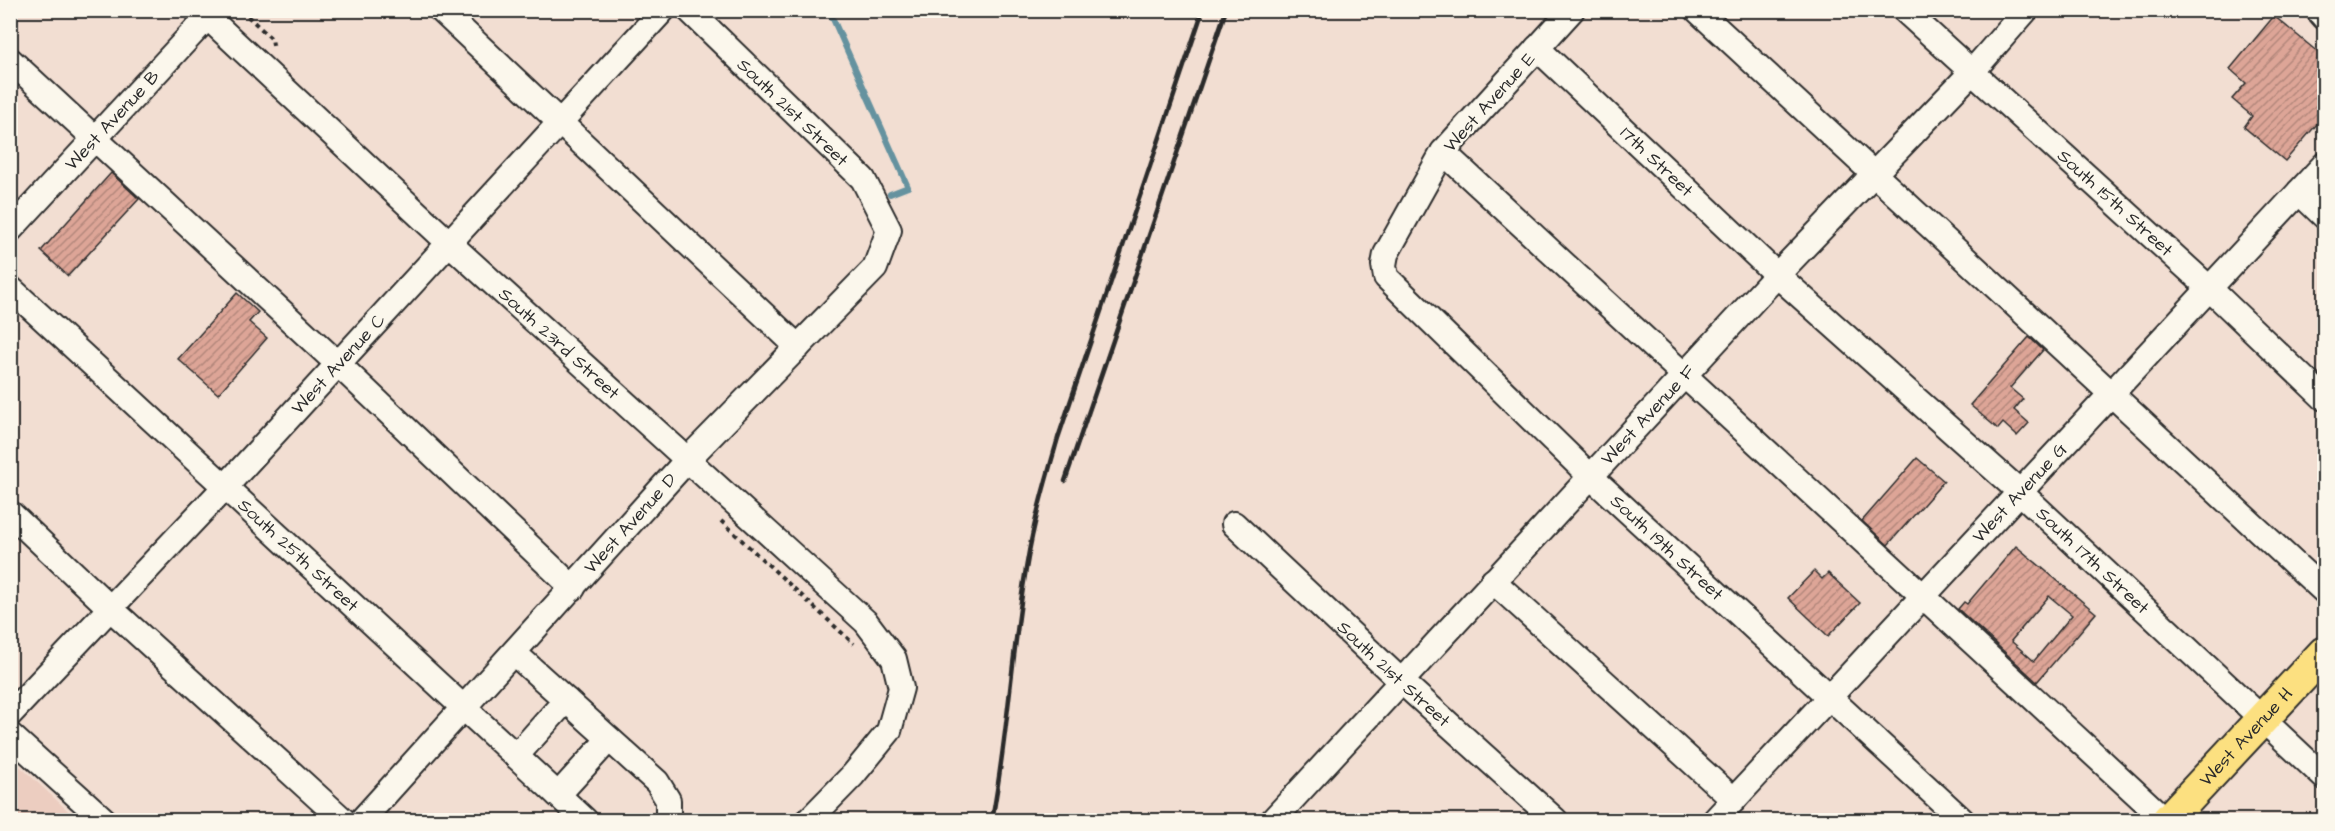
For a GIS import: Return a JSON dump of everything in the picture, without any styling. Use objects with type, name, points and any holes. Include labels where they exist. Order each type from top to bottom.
[{"type":"main road","name":"West Avenue H","points":[[2166,820],[2325,653]]},
{"type":"street","points":[[441,10],[798,347]]},
{"type":"street","name":"West Avenue C","points":[[10,714],[225,487],[663,10]]},
{"type":"street","name":"South 21st Street","points":[[689,10],[863,179],[886,223]]},
{"type":"street","name":"West Avenue E","points":[[1384,266],[1386,254],[1443,152],[1572,10]]},
{"type":"street","points":[[1697,10],[2325,591]]},
{"type":"street","name":"South 15th Street","points":[[1904,10],[2209,288],[2325,398]]},
{"type":"street","name":"West Avenue F","points":[[1273,820],[1777,275],[1971,73],[2026,10]]},
{"type":"street","points":[[2318,10],[2325,17]]},
{"type":"street","name":"West Avenue B","points":[[10,230],[208,13]]},
{"type":"street","name":"South 23rd Street","points":[[208,13],[448,242],[866,622],[894,658],[901,688],[889,730],[853,775],[809,820]]},
{"type":"street","name":"17th Street","points":[[1537,48],[1777,275]]},
{"type":"street","points":[[10,60],[338,363],[573,588]]},
{"type":"street","points":[[1443,152],[2166,820]]},
{"type":"street","name":"West Avenue G","points":[[1715,820],[2325,165]]},
{"type":"street","points":[[2299,192],[2325,216]]},
{"type":"street","name":"West Avenue D","points":[[362,820],[465,709],[688,459],[874,268],[889,230],[886,223]]},
{"type":"street","name":"South 19th Street","points":[[1384,266],[1386,277],[1590,477],[1962,820]]},
{"type":"street","name":"South 17th Street","points":[[1777,275],[2020,492],[2325,777]]},
{"type":"street","name":"South 25th Street","points":[[10,288],[585,820]]},
{"type":"street","points":[[10,513],[110,608],[343,820]]},
{"type":"street","name":"South 21st Street","points":[[1234,524],[1401,681],[1555,820]]},
{"type":"street","points":[[1493,581],[1734,800]]},
{"type":"street","points":[[514,653],[657,782],[668,800],[668,820]]},
{"type":"street","points":[[516,756],[566,700]]},
{"type":"street","points":[[10,735],[104,820]]},
{"type":"street","points":[[558,795],[609,739]]},
{"type":"path","points":[[719,520],[858,648]]},
{"type":"shaded area","points":[[11,758],[78,820],[11,820]]},
{"type":"building","points":[[2274,16],[2325,58],[2325,115],[2285,161],[2244,127],[2252,116],[2232,99],[2246,83],[2230,69]]},
{"type":"building","points":[[111,173],[139,199],[68,276],[41,251]]},
{"type":"building","points":[[237,293],[258,312],[249,322],[267,338],[218,394],[178,359]]},
{"type":"building","points":[[2029,337],[2043,350],[2010,388],[2023,399],[2014,410],[2029,423],[2017,436],[2003,423],[1998,429],[1970,405]]},
{"type":"building","points":[[1917,458],[1944,481],[1888,545],[1862,521]]},
{"type":"building","points":[[2016,546],[2096,613],[2037,682],[1958,609],[1964,602],[1967,604]],"holes":[[[2049,596],[2072,615],[2034,661],[2011,641]]]},
{"type":"building","points":[[1814,571],[1822,579],[1828,573],[1860,603],[1828,636],[1788,598]]},
{"type":"waterway","points":[[829,10],[908,187],[890,194]]},
{"type":"railway","points":[[992,820],[1017,627],[1030,547],[1041,500],[1058,438],[1203,10]]},
{"type":"railway","points":[[1065,481],[1226,10]]}]
